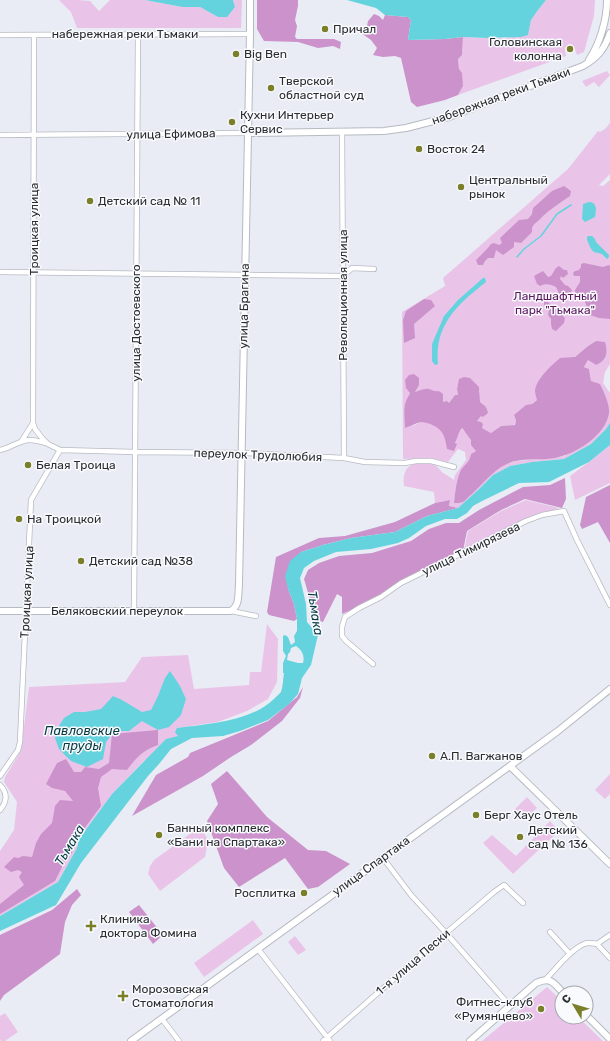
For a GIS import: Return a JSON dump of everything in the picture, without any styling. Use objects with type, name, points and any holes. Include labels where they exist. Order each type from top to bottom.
[{"type":"street","name":"улица Брагина","points":[[232,611],[238,600],[250,0]]},
{"type":"street","points":[[588,63],[601,33],[606,14],[606,0]]},
{"type":"street","name":"набережная реки Тьмаки","points":[[342,132],[384,131],[414,126],[449,117],[588,63],[601,52],[610,33]]},
{"type":"street","name":"улица Достоевского","points":[[134,611],[138,34]]},
{"type":"street","name":"набережная реки Тьмаки","points":[[0,35],[250,34]]},
{"type":"street","name":"Троицкая улица","points":[[33,423],[34,35]]},
{"type":"street","name":"улица Ефимова","points":[[0,135],[342,132]]},
{"type":"street","name":"Революционная улица","points":[[342,132],[344,458]]},
{"type":"street","points":[[0,272],[343,276],[352,268],[374,269]]},
{"type":"street","points":[[21,442],[33,423]]},
{"type":"street","points":[[33,423],[39,435],[48,444]]},
{"type":"street","points":[[0,450],[30,440],[48,444],[60,450]]},
{"type":"street","name":"Троицкая улица","points":[[0,776],[18,750],[20,742],[32,500],[60,450]]},
{"type":"street","name":"переулок Трудолюбия","points":[[60,450],[242,453],[344,458],[365,462],[405,463],[431,461],[454,467]]},
{"type":"street","name":"улица Тимирязева","points":[[373,664],[342,636],[342,627],[345,617],[381,597],[401,583],[504,532],[542,516],[564,511],[610,605]]},
{"type":"street","name":"Беляковский переулок","points":[[0,611],[232,611]]},
{"type":"street","points":[[232,611],[256,616]]},
{"type":"street","name":"улица Спартака","points":[[131,1041],[558,731],[610,689]]},
{"type":"street","points":[[510,766],[610,864]]},
{"type":"street","points":[[0,785],[6,796],[6,802],[0,810]]},
{"type":"street","points":[[383,858],[411,895],[510,1006]]},
{"type":"street","name":"1-я улица Пески","points":[[327,1040],[446,933],[504,885],[523,903]]},
{"type":"street","points":[[550,932],[570,954]]},
{"type":"street","points":[[597,944],[610,935]]},
{"type":"street","points":[[470,1041],[536,983],[546,979],[570,954],[583,944],[597,944],[610,958]]},
{"type":"street","points":[[258,949],[327,1040]]},
{"type":"street","points":[[546,979],[556,985]]},
{"type":"street","points":[[162,1019],[179,1041]]},
{"type":"street","points":[[594,1023],[610,1039]]},
{"type":"green space","points":[[59,0],[90,1],[99,11],[110,0],[145,0],[182,7],[200,7],[218,17],[235,7],[233,0],[242,0],[241,28],[77,28],[71,12]]},
{"type":"green space","points":[[546,0],[595,0],[594,16],[584,52],[577,55],[574,47],[568,46],[565,50],[566,56],[458,95],[463,86],[458,58],[462,55],[463,37],[505,38],[528,34],[531,20]]},
{"type":"green space","points":[[607,71],[610,75],[599,87],[594,82],[586,87],[582,81]]},
{"type":"green space","name":"Ландшафтный парк \"Тьмака\"","points":[[610,123],[610,174],[599,185],[603,186],[610,180],[610,364],[605,372],[603,383],[610,393],[610,423],[591,444],[564,459],[510,466],[493,475],[458,508],[449,506],[450,500],[435,503],[434,492],[404,486],[406,469],[416,463],[431,464],[436,466],[443,473],[454,480],[455,475],[466,460],[465,452],[458,449],[448,462],[431,458],[403,459],[402,312],[445,286],[443,278],[568,169],[598,131],[600,132]],"holes":[[[596,341],[596,365],[588,360],[584,367],[589,369],[591,381],[565,456],[508,463],[492,473],[476,490],[454,503],[459,474],[471,454],[476,451],[472,440],[461,428],[454,450],[447,449],[446,439],[439,427],[425,422],[420,422],[413,426],[406,414],[405,408],[406,401],[410,393],[422,390],[434,392],[443,402],[449,403],[455,395],[458,395],[457,389],[460,379],[480,391],[480,402],[484,404],[481,416],[477,421],[482,428],[491,433],[501,426],[514,425],[524,411],[537,400],[535,390]]]},
{"type":"green space","points":[[610,445],[610,483],[575,500],[570,476]]},
{"type":"green space","points":[[526,500],[559,508],[528,519],[464,551],[468,531],[501,511]]},
{"type":"green space","points":[[267,624],[278,639],[277,682],[268,699],[247,711],[218,722],[177,728],[178,736],[143,762],[112,794],[79,839],[77,848],[58,882],[0,916],[0,851],[14,830],[17,802],[4,782],[5,777],[21,751],[29,687],[125,682],[142,657],[188,655],[194,689],[249,685],[250,672],[261,672]]},
{"type":"green space","points":[[610,774],[610,794],[605,799],[595,790]]},
{"type":"green space","points":[[527,797],[537,808],[523,821],[513,811]]},
{"type":"green space","points":[[550,821],[559,831],[513,874],[483,843],[492,835],[516,856]]},
{"type":"green space","points":[[201,826],[208,841],[205,857],[160,891],[148,874],[150,866],[154,860]]},
{"type":"green space","points":[[253,920],[263,934],[204,977],[194,963]]},
{"type":"green space","points":[[295,936],[306,950],[298,955],[288,942]]},
{"type":"green space","name":"Фитнес-клуб «Румянцево»","points":[[547,987],[554,994],[554,1025],[586,1025],[603,1041],[482,1041]]},
{"type":"green space","points":[[5,1013],[18,1032],[5,1041],[1,1041],[0,1016]]},
{"type":"shaded area","points":[[257,0],[298,0],[295,20],[297,26],[295,37],[297,39],[334,39],[341,42],[340,49],[333,46],[318,48],[298,42],[264,41],[257,29]]},
{"type":"shaded area","points":[[374,14],[383,20],[385,15],[408,17],[411,20],[408,40],[463,37],[462,55],[458,59],[459,69],[462,73],[463,86],[458,95],[417,107],[411,102],[401,58],[395,56],[383,57],[373,55],[377,48],[371,40],[361,33]]},
{"type":"shaded area","points":[[564,186],[571,191],[570,196],[548,211],[532,227],[532,232],[521,243],[514,242],[514,247],[503,255],[496,250],[494,258],[488,258],[483,265],[478,265],[476,260],[491,244],[494,243],[499,245],[502,243],[500,238],[519,220],[528,219],[532,214],[533,208],[552,191]]},
{"type":"shaded area","points":[[584,263],[603,267],[610,266],[610,319],[590,315],[585,302],[586,299],[582,295],[575,293],[575,290],[580,282],[580,276],[574,276],[573,273],[579,270],[581,264]]},
{"type":"shaded area","points":[[559,266],[564,270],[567,270],[568,274],[563,278],[561,276],[560,279],[572,290],[569,298],[566,300],[561,296],[556,287],[548,284],[540,286],[537,284],[534,276],[543,271],[548,277],[551,276]]},
{"type":"shaded area","points":[[424,299],[431,300],[435,306],[414,324],[415,338],[404,343],[403,320],[406,311]]},
{"type":"shaded area","points":[[544,301],[548,302],[565,318],[564,323],[556,331],[552,329],[551,319],[548,315],[549,310],[548,308],[545,308]]},
{"type":"shaded area","points":[[596,341],[605,342],[606,356],[596,365],[588,360],[584,367],[589,369],[591,381],[600,384],[606,398],[609,413],[607,421],[596,436],[581,448],[563,456],[549,459],[524,460],[507,464],[492,474],[463,502],[454,503],[460,472],[469,460],[471,454],[476,451],[471,445],[471,440],[462,428],[455,443],[457,444],[454,451],[447,449],[443,434],[434,426],[421,422],[405,428],[405,407],[410,393],[406,388],[405,380],[409,375],[414,374],[419,378],[419,385],[415,392],[423,389],[439,391],[443,394],[443,402],[447,401],[449,403],[455,395],[458,395],[457,389],[459,379],[464,377],[470,378],[479,387],[480,402],[486,407],[488,413],[483,417],[481,416],[477,421],[483,424],[482,428],[491,433],[501,426],[515,425],[516,420],[514,415],[526,405],[532,404],[537,400],[535,391],[536,386],[553,364],[560,358],[575,357]]},
{"type":"shaded area","points":[[565,478],[566,499],[562,508],[525,499],[501,510],[467,531],[463,551],[342,614],[342,597],[337,594],[323,622],[312,619],[311,603],[304,579],[308,570],[319,563],[339,556],[372,553],[411,541],[429,529],[446,523],[459,523],[479,510],[523,487],[550,485]]},
{"type":"shaded area","points":[[610,485],[610,543],[598,522],[582,529],[580,525],[586,497]]},
{"type":"shaded area","points":[[450,500],[449,506],[458,508],[427,516],[395,532],[351,538],[301,552],[288,589],[294,604],[297,619],[294,621],[269,615],[267,612],[276,557],[319,538],[345,536],[395,522],[435,503]]},
{"type":"shaded area","points":[[303,687],[300,698],[282,721],[251,745],[203,776],[132,816],[156,775],[188,757],[190,753],[268,721],[297,697]]},
{"type":"shaded area","points":[[158,730],[158,745],[148,749],[140,755],[127,770],[112,769],[101,777],[98,788],[101,806],[78,837],[71,855],[67,857],[55,881],[0,914],[0,904],[24,885],[19,877],[22,872],[18,870],[11,872],[4,867],[14,857],[32,857],[36,843],[41,834],[52,823],[55,806],[60,800],[73,801],[65,791],[52,788],[46,784],[57,763],[66,759],[74,772],[81,772],[85,767],[99,769],[109,763],[112,734]]},
{"type":"shaded area","points":[[227,771],[267,817],[308,850],[326,851],[350,864],[318,887],[308,889],[285,858],[239,887],[224,868],[207,821],[218,804],[211,784]]},
{"type":"shaded area","points":[[77,889],[81,895],[72,905],[65,922],[60,954],[4,995],[0,1001],[0,935],[52,910]]},
{"type":"shaded area","points":[[139,905],[163,935],[153,944],[129,912]]},
{"type":"water","points":[[145,0],[233,0],[235,7],[227,17],[218,17],[200,7],[182,7]]},
{"type":"water","points":[[347,0],[546,0],[531,20],[528,35],[521,37],[463,37],[408,40],[411,20],[408,17],[385,15],[376,8]]},
{"type":"water","points":[[589,202],[595,205],[595,217],[585,222],[582,219],[583,204]]},
{"type":"water","points":[[588,236],[592,236],[609,255],[607,259],[602,254],[594,252],[591,249],[587,240]]},
{"type":"water","points":[[483,278],[485,278],[486,282],[457,307],[444,327],[438,350],[438,364],[435,365],[432,361],[432,344],[444,316],[458,300]]},
{"type":"water","points":[[610,423],[610,445],[589,462],[549,482],[519,483],[473,506],[467,513],[457,519],[445,519],[426,526],[409,538],[398,543],[371,549],[336,552],[314,561],[304,568],[300,578],[306,604],[307,622],[318,635],[311,665],[302,678],[298,694],[289,704],[268,720],[223,736],[192,738],[171,749],[148,776],[81,863],[56,905],[0,931],[0,916],[58,882],[77,848],[79,839],[112,794],[166,739],[178,736],[175,732],[177,728],[215,723],[242,717],[265,706],[281,692],[284,673],[283,663],[286,656],[283,651],[283,636],[285,635],[288,637],[291,645],[295,642],[294,636],[297,631],[297,619],[294,604],[285,576],[290,561],[301,552],[323,545],[351,538],[395,532],[427,516],[458,508],[493,475],[510,466],[564,459],[591,444]],"holes":[[[296,646],[303,656],[303,663],[287,660],[291,648]]]},
{"type":"water","name":"Павловские пруды","points":[[170,671],[180,686],[186,699],[181,715],[169,727],[158,730],[142,721],[129,731],[115,731],[106,742],[103,759],[87,767],[71,761],[59,749],[55,738],[59,726],[64,718],[74,712],[85,712],[101,709],[113,696],[142,712],[151,710],[165,678]]},
{"type":"waterway","points":[[517,257],[524,249],[541,236],[557,214],[571,205]]},
{"type":"place","name":"Причал","points":[[325,29]]},
{"type":"place","name":"Головинская колонна","points":[[570,49]]},
{"type":"place","name":"Big Ben","points":[[236,54]]},
{"type":"place","name":"Тверской областной суд","points":[[271,88]]},
{"type":"place","name":"Кухни Интерьер Сервис","points":[[232,122]]},
{"type":"place","name":"Восток 24","points":[[419,149]]},
{"type":"place","name":"Центральный рынок","points":[[461,187]]},
{"type":"place","name":"Детский сад № 11","points":[[90,201]]},
{"type":"place","name":"Белая Троица","points":[[28,465]]},
{"type":"place","name":"На Троицкой","points":[[19,519]]},
{"type":"place","name":"Детский сад №38","points":[[81,561]]},
{"type":"place","name":"А.П. Вагжанов","points":[[432,756]]},
{"type":"place","name":"Берг Хаус Отель","points":[[476,815]]},
{"type":"place","name":"Банный комплекс «Бани на Спартака»","points":[[159,835]]},
{"type":"place","name":"Детский сад № 136","points":[[520,837]]},
{"type":"place","name":"Росплитка","points":[[304,893]]},
{"type":"place","name":"Клиника доктора Фомина","points":[[91,926]]},
{"type":"place","name":"Морозовская Стоматология","points":[[123,996]]},
{"type":"place","name":"Фитнес-клуб «Румянцево»","points":[[541,1009]]},
{"type":"water label","name":"Тьмака","points":[[316,613]]},
{"type":"water label","name":"Тьмака","points":[[69,845]]}]
